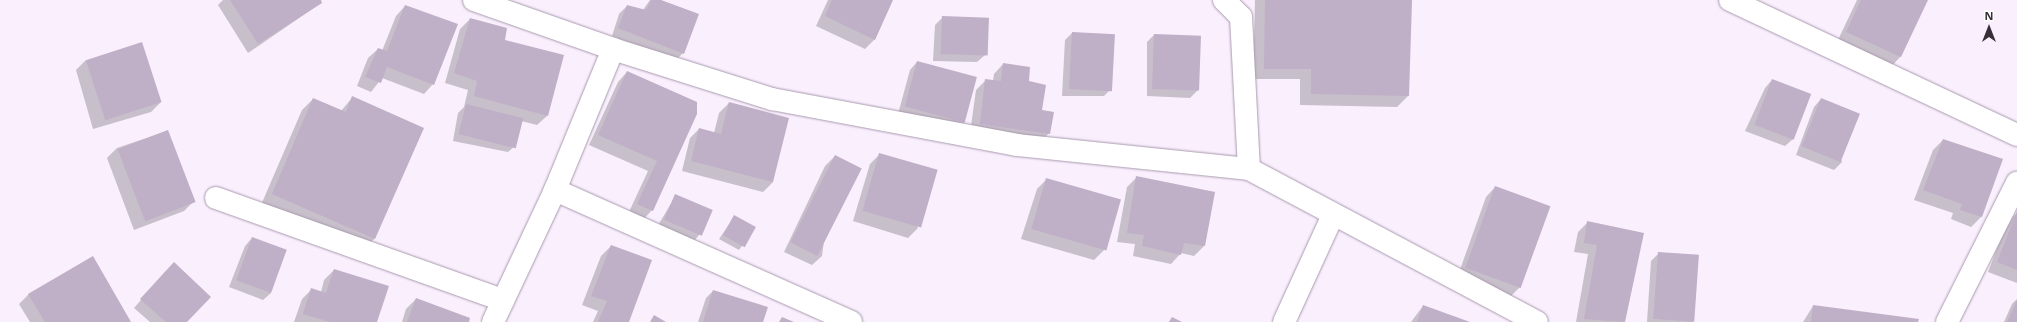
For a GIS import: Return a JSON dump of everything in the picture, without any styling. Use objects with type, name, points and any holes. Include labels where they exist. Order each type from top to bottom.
[{"type":"street","points":[[474,0],[501,5],[613,49],[772,99],[986,139],[1249,169],[1333,215],[1537,322]]},
{"type":"street","points":[[1224,0],[1241,17],[1249,169]]},
{"type":"street","points":[[1730,0],[2017,136]]},
{"type":"street","points":[[493,322],[555,190],[613,49]]},
{"type":"street","points":[[1947,322],[2017,183]]},
{"type":"street","points":[[555,190],[852,322]]},
{"type":"street","points":[[216,198],[503,300]]},
{"type":"street","points":[[1284,322],[1333,215]]},
{"type":"building","points":[[230,0],[321,0],[322,3],[258,44]]},
{"type":"building","points":[[651,0],[661,0],[699,14],[684,54],[618,28],[627,5],[646,10]]},
{"type":"building","points":[[832,0],[893,0],[875,40],[825,16]]},
{"type":"building","points":[[1265,0],[1412,0],[1409,96],[1311,94],[1311,69],[1264,69]]},
{"type":"building","points":[[1861,0],[1928,0],[1901,57],[1846,32]]},
{"type":"building","points":[[405,5],[458,24],[434,85],[387,67],[381,83],[365,77],[378,48],[387,51]]},
{"type":"building","points":[[942,16],[989,18],[988,56],[941,54]]},
{"type":"building","points":[[470,18],[507,28],[505,40],[564,55],[548,116],[474,96],[477,81],[454,73]]},
{"type":"building","points":[[1072,32],[1115,34],[1112,91],[1069,89]]},
{"type":"building","points":[[1154,34],[1201,36],[1199,91],[1152,89]]},
{"type":"building","points":[[142,42],[161,102],[105,120],[86,60]]},
{"type":"building","points":[[917,61],[977,77],[965,122],[905,106]]},
{"type":"building","points":[[1003,63],[1030,67],[1029,81],[1046,85],[1042,110],[1054,112],[1050,134],[980,124],[985,79],[1001,81]]},
{"type":"building","points":[[627,71],[697,102],[697,114],[653,211],[637,204],[657,161],[598,135]]},
{"type":"building","points":[[1772,79],[1811,94],[1794,140],[1754,125]]},
{"type":"building","points":[[352,96],[424,128],[375,239],[272,194],[313,98],[346,112]]},
{"type":"building","points":[[1821,98],[1860,114],[1840,162],[1802,146]]},
{"type":"building","points":[[729,102],[789,118],[773,182],[691,161],[699,128],[721,134]]},
{"type":"building","points":[[466,104],[523,118],[516,148],[459,134]]},
{"type":"building","points":[[168,130],[196,202],[145,221],[118,149]]},
{"type":"building","points":[[1943,139],[2003,159],[1982,217],[1960,210],[1962,204],[1923,190]]},
{"type":"building","points":[[879,153],[938,170],[921,227],[862,211]]},
{"type":"building","points":[[835,155],[862,169],[817,256],[791,242]]},
{"type":"building","points":[[1136,176],[1215,192],[1205,246],[1184,243],[1181,255],[1142,246],[1144,235],[1127,233]]},
{"type":"building","points":[[1046,178],[1121,199],[1106,250],[1031,229]]},
{"type":"building","points":[[1495,186],[1550,206],[1521,288],[1465,268]]},
{"type":"building","points":[[675,194],[713,210],[702,236],[664,220]]},
{"type":"building","points":[[2017,211],[2017,270],[1997,262]]},
{"type":"building","points":[[734,215],[756,227],[745,247],[723,235]]},
{"type":"building","points":[[1587,221],[1644,233],[1625,322],[1584,319],[1597,245],[1584,243]]},
{"type":"building","points":[[252,237],[287,250],[271,293],[236,280]]},
{"type":"building","points":[[611,245],[652,260],[629,322],[598,322],[607,301],[591,296]]},
{"type":"building","points":[[1658,252],[1699,255],[1694,322],[1653,319]]},
{"type":"building","points":[[93,256],[131,322],[45,322],[28,294]]},
{"type":"building","points":[[174,262],[211,297],[187,322],[166,322],[140,299]]},
{"type":"building","points":[[334,269],[389,286],[377,322],[330,322],[303,314],[311,288],[326,293]]},
{"type":"building","points":[[713,290],[768,307],[763,322],[703,322]]},
{"type":"building","points":[[416,298],[470,318],[469,322],[407,322]]},
{"type":"building","points":[[2017,300],[2017,322],[2007,322]]},
{"type":"building","points":[[1423,305],[1470,322],[1417,322]]},
{"type":"building","points":[[1813,305],[1919,319],[1918,322],[1811,322]]},
{"type":"building","points":[[654,315],[666,322],[650,322]]},
{"type":"building","points":[[782,317],[794,322],[779,322]]},
{"type":"building","points":[[1172,317],[1182,322],[1169,322]]}]
